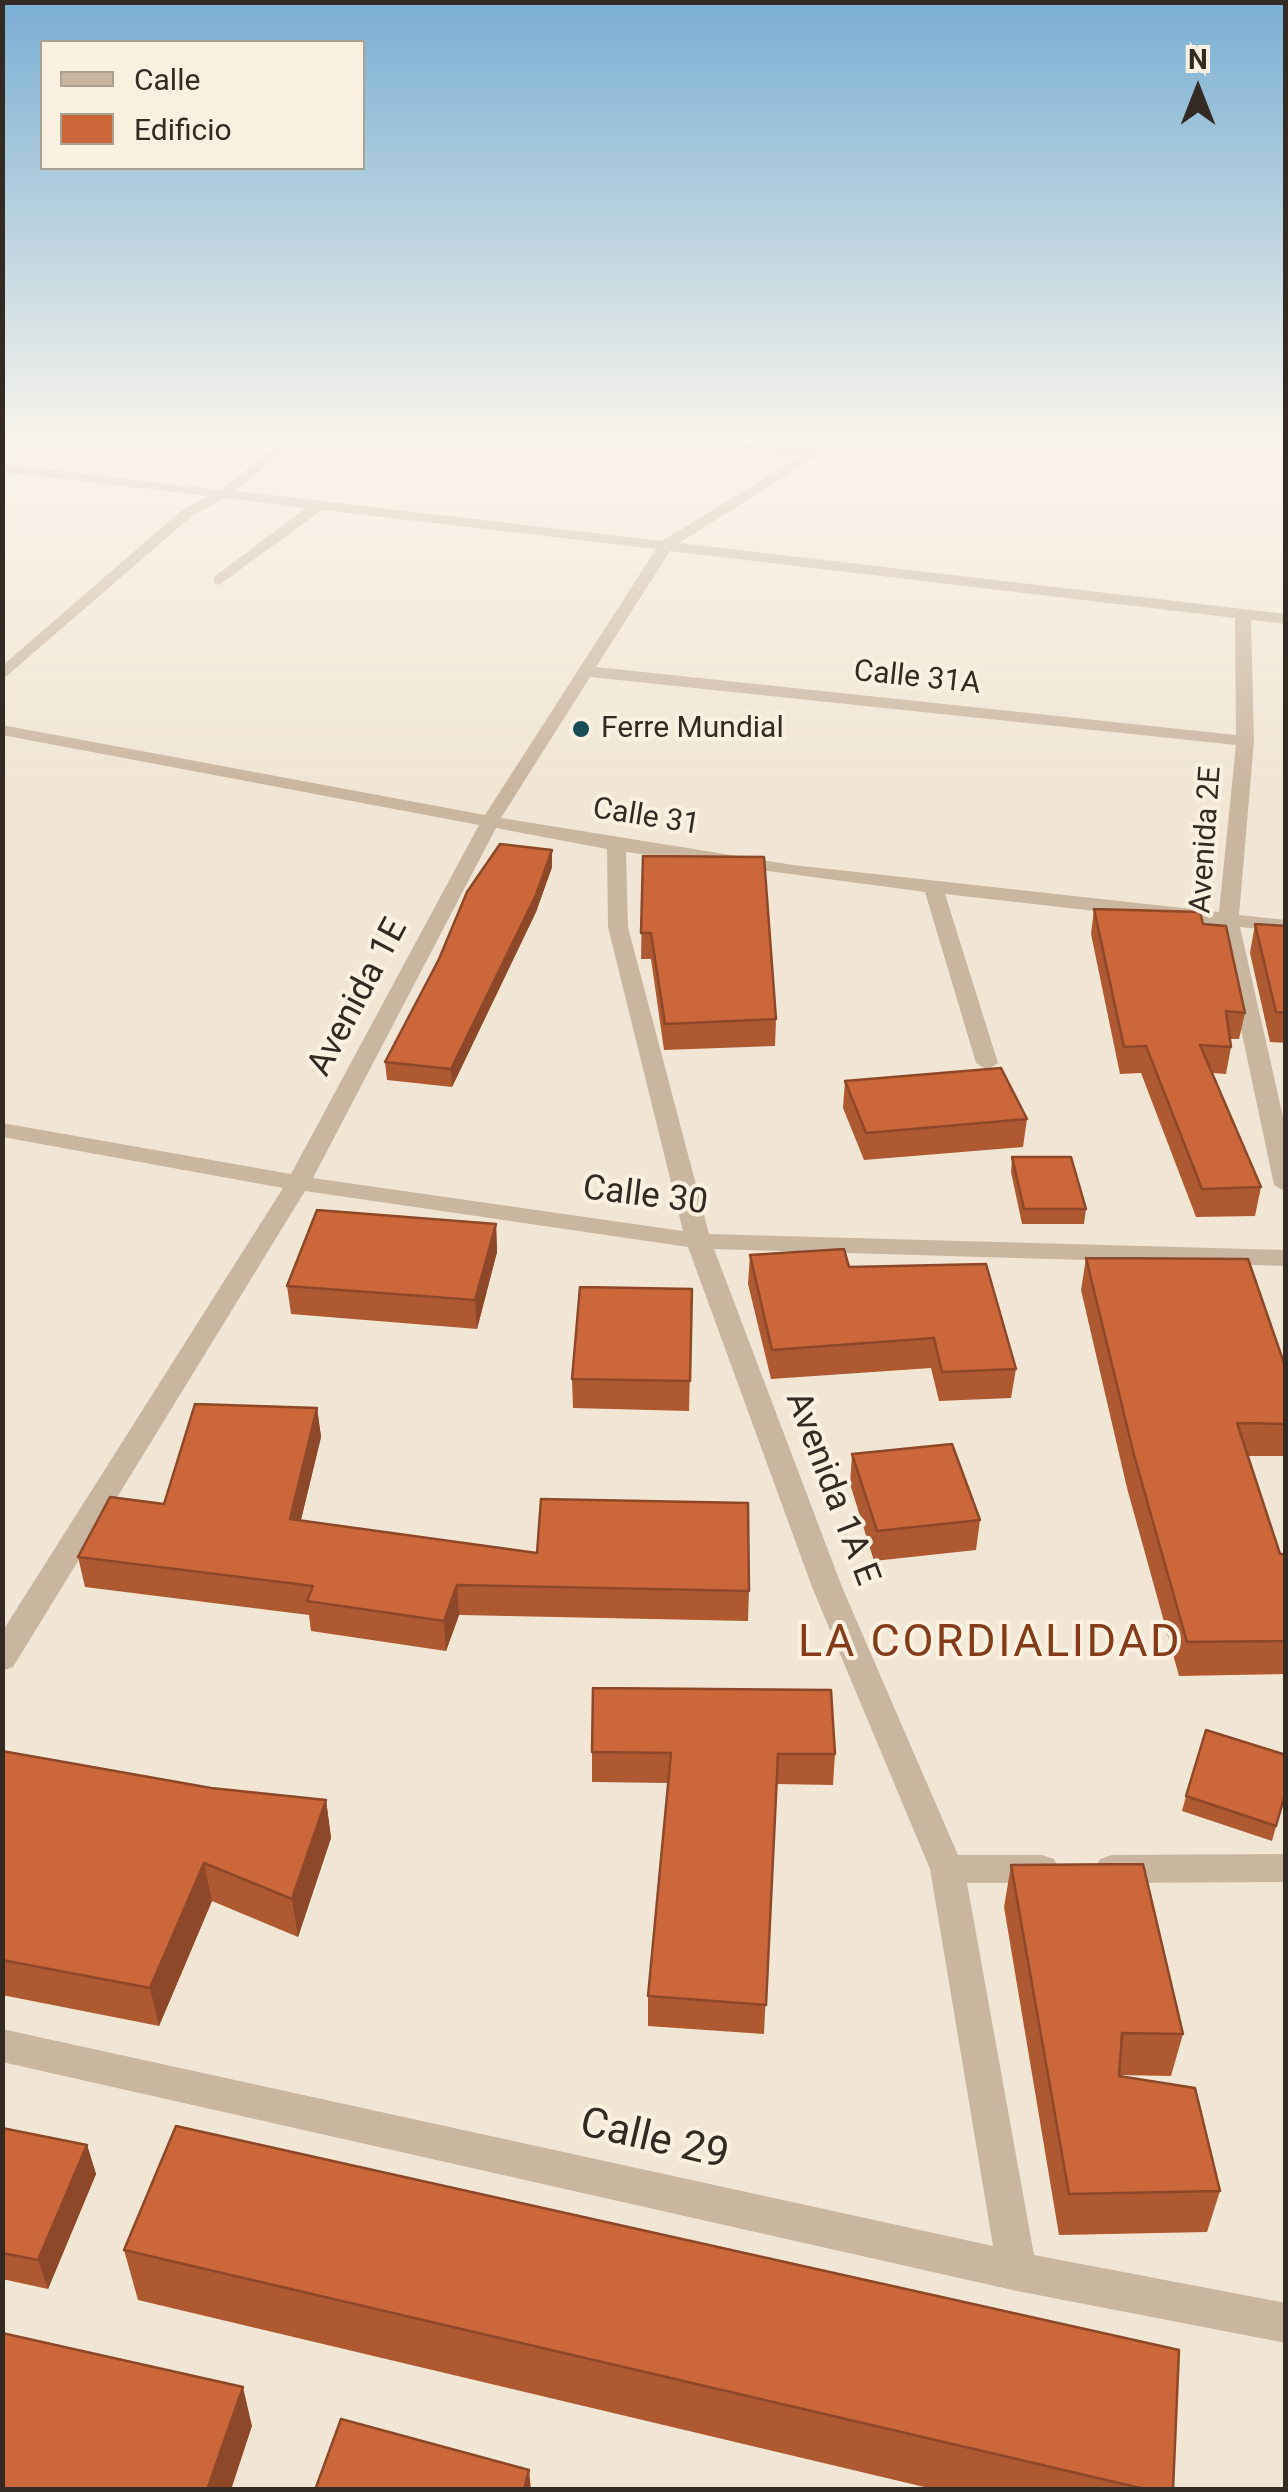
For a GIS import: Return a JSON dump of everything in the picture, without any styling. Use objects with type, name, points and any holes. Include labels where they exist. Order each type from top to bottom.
[{"type":"street","points":[[2,675],[142,552]]},
{"type":"street","points":[[220,580],[256,552]]},
{"type":"street","name":"Avenida 1E","points":[[2,1660],[298,1183],[490,820],[662,552]]},
{"type":"street","points":[[735,552],[1286,619]]},
{"type":"street","name":"Avenida 2E","points":[[1243,614],[1244,741],[1228,920],[1286,1185]]},
{"type":"street","name":"Calle 31A","points":[[583,671],[1244,741]]},
{"type":"street","name":"Calle 31","points":[[2,730],[616,845],[1286,926]]},
{"type":"street","name":"Avenida 1A E","points":[[616,845],[618,927],[698,1241],[828,1587],[947,1870],[1018,2271]]},
{"type":"street","points":[[933,886],[987,1063]]},
{"type":"street","name":"Calle 30","points":[[2,1130],[298,1183],[698,1241],[1286,1258]]},
{"type":"street","points":[[947,1870],[1286,1868]]},
{"type":"street","name":"Calle 29","points":[[2,2045],[1018,2271],[1286,2323]]},
{"type":"building","points":[[500,844],[552,850],[536,895],[451,1069],[385,1062],[439,959],[467,892]]},
{"type":"building","points":[[643,856],[764,857],[776,1019],[665,1024],[651,933],[641,933]]},
{"type":"building","points":[[1094,909],[1200,912],[1203,924],[1226,926],[1245,1013],[1226,1011],[1231,1047],[1200,1045],[1261,1187],[1202,1189],[1146,1046],[1124,1047]]},
{"type":"building","points":[[1255,924],[1286,926],[1286,1013],[1276,1012]]},
{"type":"building","points":[[1001,1068],[1027,1119],[866,1133],[845,1081]]},
{"type":"building","points":[[1012,1157],[1071,1157],[1086,1209],[1024,1209]]},
{"type":"building","points":[[317,1210],[496,1224],[475,1300],[287,1286]]},
{"type":"building","points":[[844,1249],[849,1267],[986,1264],[1016,1369],[942,1372],[934,1338],[772,1350],[750,1255]]},
{"type":"building","points":[[1086,1258],[1248,1259],[1286,1369],[1286,1424],[1237,1423],[1280,1554],[1286,1554],[1286,1641],[1187,1642],[1134,1455]]},
{"type":"building","points":[[580,1287],[692,1289],[690,1381],[572,1379]]},
{"type":"building","points":[[195,1404],[317,1408],[290,1519],[537,1553],[541,1499],[748,1503],[749,1591],[457,1585],[444,1621],[307,1601],[313,1586],[78,1557],[110,1497],[164,1504]]},
{"type":"building","points":[[952,1444],[980,1520],[877,1531],[852,1454]]},
{"type":"building","points":[[593,1688],[831,1690],[835,1754],[778,1754],[766,2005],[648,1996],[671,1753],[592,1752]]},
{"type":"building","points":[[1206,1730],[1286,1755],[1286,1791],[1276,1826],[1186,1796]]},
{"type":"building","points":[[2,1751],[211,1788],[326,1800],[292,1899],[204,1863],[150,1988],[2,1960]]},
{"type":"building","points":[[1143,1864],[1183,2034],[1122,2033],[1119,2076],[1195,2088],[1220,2191],[1069,2194],[1011,1865]]},
{"type":"building","points":[[176,2126],[1179,2350],[1173,2490],[1149,2490],[124,2250]]},
{"type":"building","points":[[2,2128],[87,2145],[38,2260],[2,2253]]},
{"type":"building","points":[[2,2333],[243,2387],[207,2490],[2,2490]]},
{"type":"building","points":[[341,2419],[529,2470],[524,2490],[315,2490]]},
{"type":"place","name":"Ferre Mundial","points":[[581,729]]},
{"type":"district","name":"LA CORDIALIDAD","points":[[990,1645]]}]
